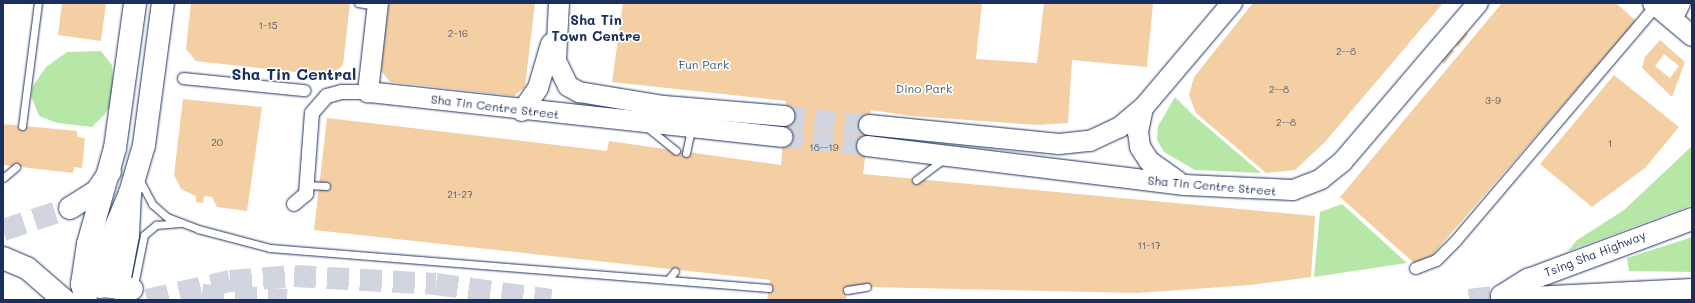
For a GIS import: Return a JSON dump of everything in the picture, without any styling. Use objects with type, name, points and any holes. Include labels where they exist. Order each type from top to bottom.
[{"type":"main road","points":[[107,293],[88,244],[110,172],[135,3]]},
{"type":"main road","points":[[107,293],[128,229],[130,193],[137,169],[158,43],[163,3]]},
{"type":"main road","points":[[558,3],[556,60],[568,86],[609,100],[694,109],[785,116]]},
{"type":"main road","name":"Sha Tin Centre Street","points":[[867,146],[1185,185],[1279,192],[1322,179],[1343,161],[1478,3]]},
{"type":"main road","points":[[368,92],[378,4]]},
{"type":"main road","points":[[1655,4],[1676,11],[1692,36]]},
{"type":"main road","points":[[869,125],[1074,144],[1106,135],[1143,108],[1229,5]]},
{"type":"main road","points":[[522,111],[538,88],[556,27]]},
{"type":"main road","name":"Sha Tin Centre Street","points":[[368,92],[640,124],[783,137]]},
{"type":"main road","points":[[1143,108],[1138,132],[1140,147],[1160,171],[1185,185]]},
{"type":"main road","points":[[70,208],[97,191],[110,172]]},
{"type":"main road","name":"Tsing Sha Highway","points":[[1691,290],[1532,298],[1502,296],[1528,280],[1656,231],[1692,219]]},
{"type":"main road","points":[[3,258],[27,268],[64,300]]},
{"type":"street","points":[[1415,268],[1436,260],[1455,241],[1655,4]]},
{"type":"street","points":[[183,78],[304,90]]},
{"type":"street","name":"Sha Tin Centre Street","points":[[294,204],[306,194],[312,113],[327,96],[342,92],[368,92]]},
{"type":"lane","points":[[22,126],[38,3]]},
{"type":"lane","points":[[358,3],[378,4]]},
{"type":"lane","points":[[686,153],[694,109]]},
{"type":"lane","points":[[640,124],[676,151]]},
{"type":"lane","points":[[916,180],[942,160],[958,157]]},
{"type":"lane","points":[[3,178],[16,167]]},
{"type":"lane","points":[[137,169],[152,204],[182,223],[263,246],[317,254],[768,288]]},
{"type":"lane","points":[[307,185],[326,186]]},
{"type":"lane","points":[[107,293],[144,235],[156,225],[182,223]]},
{"type":"lane","points":[[668,280],[676,271]]},
{"type":"lane","points":[[847,290],[867,287]]},
{"type":"green space","points":[[101,51],[112,65],[114,98],[105,114],[92,127],[57,123],[39,116],[31,96],[33,86],[46,67],[67,52]]},
{"type":"green space","points":[[1175,97],[1193,115],[1261,173],[1195,170],[1164,152],[1157,140],[1158,126]]},
{"type":"green space","points":[[1692,146],[1692,205],[1568,251],[1577,240],[1624,210]]},
{"type":"green space","points":[[1342,204],[1407,263],[1314,277],[1320,212]]},
{"type":"green space","points":[[1692,237],[1692,272],[1629,271],[1627,258]]},
{"type":"building","points":[[62,3],[106,3],[101,41],[58,35]]},
{"type":"building","points":[[191,3],[350,3],[343,65],[331,76],[196,61],[186,49]]},
{"type":"building","points":[[389,3],[535,3],[525,87],[514,96],[390,82],[381,71]]},
{"type":"building","points":[[623,3],[982,3],[976,59],[1037,63],[1044,3],[1153,3],[1147,67],[1072,60],[1068,123],[1038,125],[911,116],[871,110],[863,174],[1315,216],[1311,277],[1250,285],[1137,293],[867,287],[847,288],[846,300],[767,300],[770,280],[314,230],[327,118],[607,151],[609,141],[781,165],[786,101],[612,82]]},
{"type":"building","points":[[1253,3],[1443,3],[1325,142],[1295,170],[1266,173],[1196,113],[1189,95],[1194,77]]},
{"type":"building","points":[[1502,3],[1616,3],[1636,21],[1427,261],[1414,263],[1340,197]]},
{"type":"building","points":[[1465,32],[1468,34],[1458,47],[1455,44]]},
{"type":"building","points":[[1660,40],[1685,62],[1672,97],[1642,68],[1645,57]],"holes":[[[1664,54],[1679,66],[1670,78],[1655,66]]]},
{"type":"building","points":[[1451,49],[1454,51],[1444,64],[1441,61]]},
{"type":"building","points":[[1614,75],[1679,127],[1645,168],[1592,207],[1540,164]]},
{"type":"building","points":[[183,99],[262,107],[247,211],[217,207],[212,197],[204,196],[203,203],[196,202],[196,196],[181,189],[174,175]]},
{"type":"building","points":[[3,124],[77,131],[77,137],[85,138],[82,168],[74,167],[73,173],[3,165]]},
{"type":"tunnel","points":[[785,116],[869,125]]},
{"type":"tunnel","points":[[783,137],[867,146]]},
{"type":"tunnel","points":[[3,230],[70,208]]},
{"type":"tunnel","points":[[147,300],[230,281],[294,276],[436,284],[551,300]]},
{"type":"tunnel","points":[[202,295],[287,300]]},
{"type":"tunnel","points":[[1469,300],[1502,296]]},
{"type":"district","name":"Sha Tin Town Centre","points":[[596,28]]},
{"type":"district","name":"Sha Tin Central","points":[[294,74]]},
{"type":"park label","name":"Fun Park","points":[[704,65]]},
{"type":"park label","name":"Dino Park","points":[[924,89]]}]
